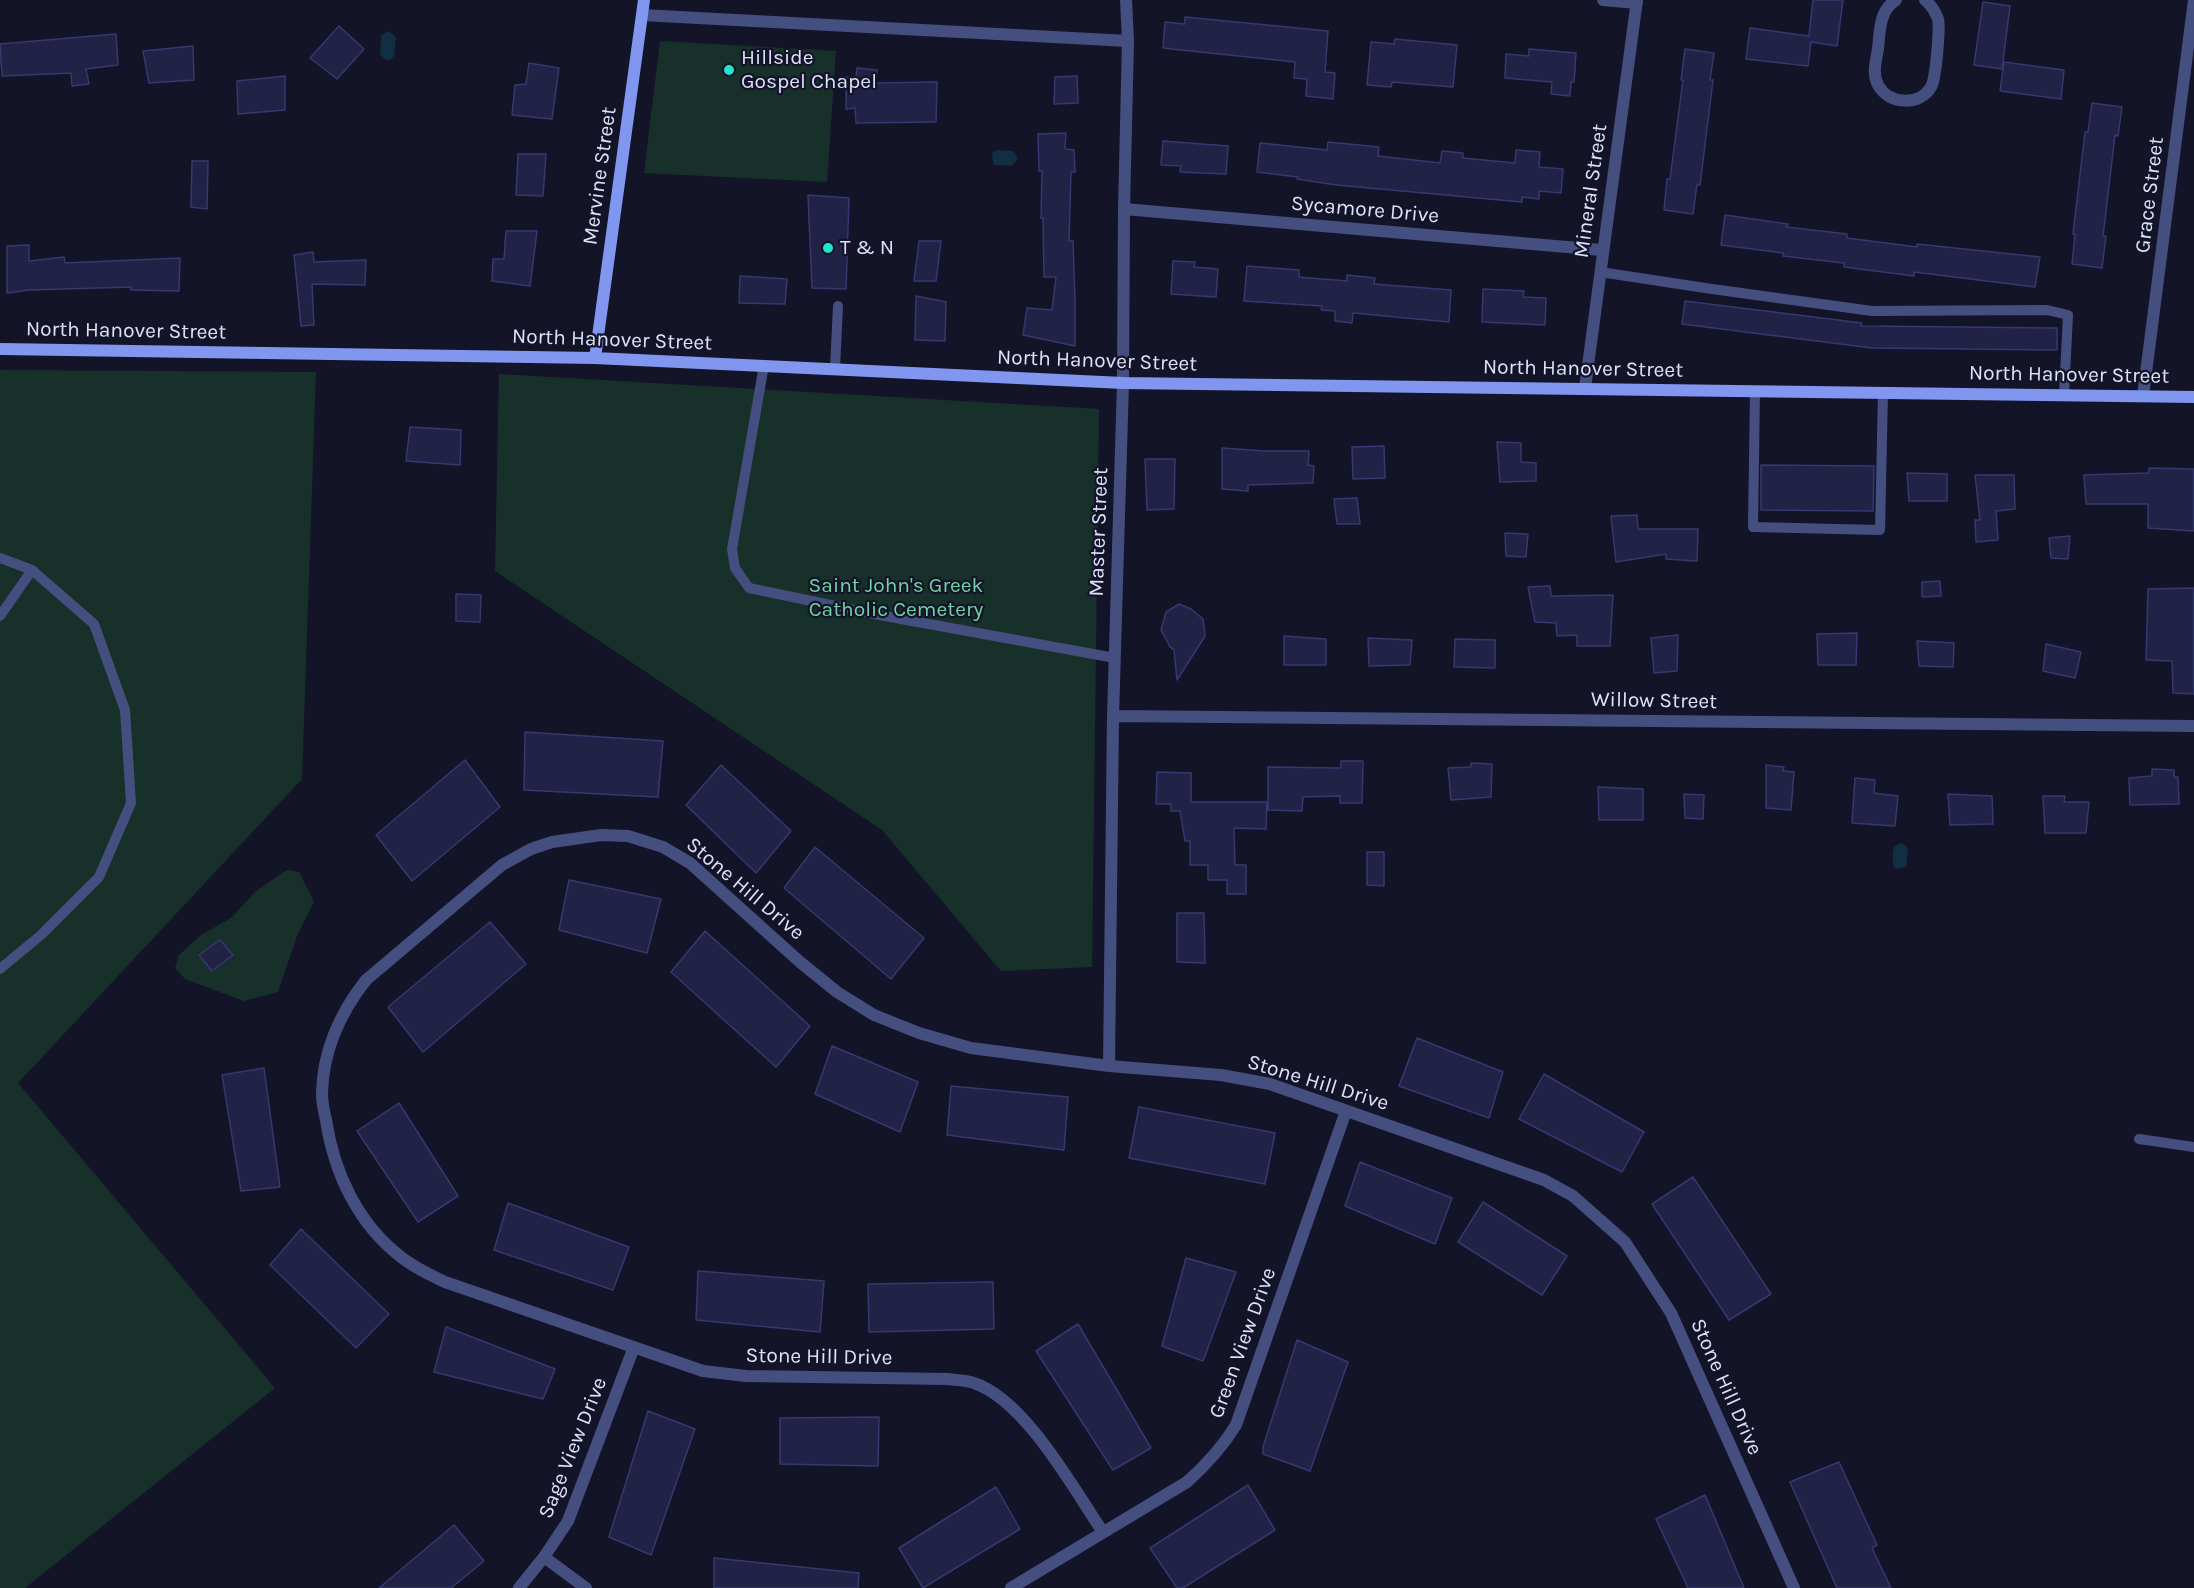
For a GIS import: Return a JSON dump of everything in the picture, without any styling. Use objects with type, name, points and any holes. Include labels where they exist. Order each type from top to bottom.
[{"type":"street","name":"Mervine Street","points":[[596,358],[644,0]]},
{"type":"street","name":"Master Street","points":[[1109,1066],[1113,716],[1123,383],[1128,41],[1126,0]]},
{"type":"street","points":[[1603,0],[1637,2]]},
{"type":"street","points":[[1896,0],[1889,4],[1882,14],[1875,70],[1877,83],[1884,94],[1895,100],[1910,101],[1923,96],[1933,86],[1938,20],[1932,6],[1925,0]]},
{"type":"street","name":"Grace Street","points":[[2143,396],[2191,54],[2194,0]]},
{"type":"street","name":"Mineral Street","points":[[1585,388],[1637,2]]},
{"type":"street","points":[[642,15],[1128,41]]},
{"type":"street","name":"Sycamore Drive","points":[[1124,209],[1602,250]]},
{"type":"street","name":"North Hanover Street","points":[[0,349],[596,358],[1123,383],[2194,397]]},
{"type":"street","name":"Willow Street","points":[[1113,716],[2194,726]]},
{"type":"street","name":"Stone Hill Drive","points":[[1103,1532],[1030,1425],[1002,1399],[975,1383],[947,1378],[746,1376],[703,1371],[445,1282],[423,1272],[400,1257],[379,1237],[359,1210],[345,1186],[331,1148],[322,1095],[326,1062],[337,1026],[350,1000],[366,980],[502,865],[531,849],[552,842],[601,835],[628,836],[663,847],[690,863],[800,962],[837,992],[874,1015],[919,1034],[971,1048],[1109,1066],[1221,1075],[1270,1084],[1544,1180],[1573,1196],[1625,1242],[1671,1313],[1794,1588]]},
{"type":"street","name":"Green View Drive","points":[[1011,1588],[1187,1482],[1222,1448],[1236,1425],[1346,1111]]},
{"type":"street","name":"Sage View Drive","points":[[519,1588],[544,1557],[568,1521],[634,1347]]},
{"type":"street","points":[[544,1557],[586,1588]]},
{"type":"lane","points":[[1600,272],[1872,311],[2047,310],[2068,315],[2064,395]]},
{"type":"lane","points":[[835,368],[838,306]]},
{"type":"lane","points":[[764,365],[732,549],[735,568],[749,588],[874,614],[1115,658]]},
{"type":"lane","points":[[1755,391],[1754,527],[1880,530],[1883,392]]},
{"type":"lane","points":[[0,558],[32,570],[94,624],[125,710],[131,803],[99,877],[41,935],[0,969]]},
{"type":"lane","points":[[0,616],[32,570]]},
{"type":"lane","points":[[2139,1139],[2194,1147]]},
{"type":"green space","points":[[660,41],[836,51],[827,182],[644,173]]},
{"type":"green space","points":[[0,370],[316,372],[302,779],[18,1083],[275,1388],[25,1588],[0,1588]]},
{"type":"green space","name":"Saint John's Greek Catholic Cemetery","points":[[499,374],[1099,409],[1092,967],[1001,971],[882,830],[495,571]]},
{"type":"green space","points":[[287,870],[299,872],[314,902],[297,936],[278,992],[244,1001],[185,979],[175,968],[179,955],[201,935],[231,918],[256,891]]},
{"type":"water","points":[[388,31],[396,37],[394,56],[386,60],[380,54],[381,36]]},
{"type":"water","points":[[997,150],[1013,151],[1018,159],[1011,166],[995,165],[992,153]]},
{"type":"water","points":[[1901,843],[1908,851],[1906,867],[1897,869],[1893,865],[1893,852],[1894,847]]},
{"type":"building","points":[[1813,0],[1843,0],[1837,46],[1811,42],[1808,66],[1746,59],[1750,28],[1809,36]]},
{"type":"building","points":[[1983,2],[2010,6],[2002,69],[1974,65]]},
{"type":"building","points":[[1185,17],[1328,31],[1325,72],[1335,73],[1333,99],[1306,96],[1307,79],[1294,78],[1295,62],[1163,48],[1165,22],[1185,24]]},
{"type":"building","points":[[339,26],[364,49],[337,79],[310,58]]},
{"type":"building","points":[[116,34],[118,65],[86,69],[89,84],[72,86],[71,73],[2,76],[0,44]]},
{"type":"building","points":[[1395,39],[1457,45],[1453,87],[1392,82],[1391,87],[1367,85],[1371,42],[1394,44]]},
{"type":"building","points":[[193,46],[194,80],[149,83],[143,51]]},
{"type":"building","points":[[1529,49],[1576,53],[1574,82],[1571,82],[1570,96],[1551,94],[1552,82],[1505,78],[1506,54],[1529,56]]},
{"type":"building","points":[[1685,49],[1714,53],[1710,80],[1713,80],[1700,185],[1697,184],[1693,214],[1664,210],[1683,80],[1681,80]]},
{"type":"building","points":[[2004,62],[2064,70],[2061,99],[2000,91]]},
{"type":"building","points":[[529,63],[559,68],[552,119],[512,115],[515,85],[526,84]]},
{"type":"building","points":[[857,68],[877,70],[876,83],[937,82],[936,122],[856,123],[855,108],[846,109],[846,77],[856,77]]},
{"type":"building","points":[[285,76],[285,110],[238,114],[237,81]]},
{"type":"building","points":[[1077,76],[1078,103],[1054,104],[1055,77]]},
{"type":"building","points":[[2092,103],[2122,107],[2118,136],[2115,135],[2103,236],[2106,236],[2102,268],[2072,264],[2075,234],[2073,234],[2085,132],[2088,132]]},
{"type":"building","points":[[1066,133],[1065,149],[1074,150],[1075,172],[1071,172],[1069,241],[1073,241],[1075,346],[1023,335],[1027,308],[1052,310],[1056,277],[1044,277],[1043,218],[1041,218],[1042,171],[1039,171],[1038,134]]},
{"type":"building","points":[[1163,141],[1228,146],[1226,174],[1180,172],[1181,166],[1161,165]]},
{"type":"building","points":[[1328,142],[1379,147],[1378,156],[1440,163],[1442,151],[1463,153],[1463,158],[1515,163],[1516,150],[1540,152],[1539,167],[1563,169],[1561,193],[1539,191],[1539,199],[1522,197],[1522,202],[1336,185],[1257,172],[1260,143],[1327,150]]},
{"type":"building","points":[[518,154],[546,154],[543,196],[516,195]]},
{"type":"building","points":[[192,161],[208,161],[207,209],[191,207]]},
{"type":"building","points":[[808,195],[849,198],[846,289],[812,288]]},
{"type":"building","points":[[1725,215],[1788,224],[1786,227],[1847,234],[1847,238],[1917,247],[1917,244],[2040,257],[2035,287],[1914,272],[1914,276],[1844,267],[1844,263],[1783,256],[1783,253],[1721,245]]},
{"type":"building","points":[[506,231],[537,231],[530,286],[492,281],[493,259],[504,259]]},
{"type":"building","points":[[919,241],[941,241],[936,281],[914,281]]},
{"type":"building","points":[[29,245],[29,261],[64,257],[65,263],[180,258],[179,291],[131,290],[131,287],[29,290],[7,293],[7,246]]},
{"type":"building","points":[[313,252],[314,262],[366,260],[365,285],[312,284],[314,325],[301,326],[294,255]]},
{"type":"building","points":[[1173,261],[1195,262],[1194,267],[1218,269],[1216,297],[1171,294]]},
{"type":"building","points":[[1247,266],[1299,270],[1299,277],[1347,281],[1347,275],[1375,278],[1374,284],[1451,290],[1449,322],[1353,313],[1352,323],[1335,321],[1335,311],[1321,310],[1322,306],[1244,301]]},
{"type":"building","points":[[740,276],[787,279],[785,304],[739,303]]},
{"type":"building","points":[[1483,289],[1524,291],[1523,297],[1546,298],[1545,325],[1482,322]]},
{"type":"building","points":[[916,296],[946,302],[945,341],[915,340]]},
{"type":"building","points":[[1685,301],[1862,323],[1861,326],[2057,328],[2057,350],[1872,348],[1682,324]]},
{"type":"building","points":[[410,427],[461,430],[460,465],[406,461]]},
{"type":"building","points":[[1497,442],[1521,443],[1521,462],[1536,463],[1536,481],[1500,482]]},
{"type":"building","points":[[1384,446],[1385,478],[1353,479],[1352,447]]},
{"type":"building","points":[[1222,448],[1309,451],[1308,465],[1314,466],[1313,483],[1248,485],[1248,491],[1222,489]]},
{"type":"building","points":[[1145,459],[1175,459],[1174,509],[1147,510]]},
{"type":"building","points":[[1761,465],[1874,466],[1873,511],[1761,510]]},
{"type":"building","points":[[2149,468],[2194,469],[2194,531],[2148,528],[2148,504],[2086,504],[2084,475],[2149,473]]},
{"type":"building","points":[[1907,473],[1947,474],[1947,501],[1909,501]]},
{"type":"building","points":[[1975,475],[2014,475],[2015,509],[1996,511],[1998,540],[1976,542],[1975,520],[1980,520]]},
{"type":"building","points":[[1357,498],[1360,524],[1337,524],[1334,499]]},
{"type":"building","points":[[1637,515],[1638,529],[1698,529],[1697,561],[1666,559],[1666,554],[1616,562],[1611,516]]},
{"type":"building","points":[[1505,533],[1528,534],[1526,557],[1506,556]]},
{"type":"building","points":[[2070,536],[2068,559],[2051,558],[2049,538]]},
{"type":"building","points":[[1940,581],[1941,596],[1922,597],[1922,582]]},
{"type":"building","points":[[1550,586],[1551,596],[1613,595],[1610,646],[1577,646],[1577,635],[1557,636],[1556,623],[1535,622],[1528,587]]},
{"type":"building","points":[[2194,588],[2194,694],[2173,693],[2172,661],[2146,660],[2148,589]]},
{"type":"building","points":[[456,594],[481,595],[480,622],[456,621]]},
{"type":"building","points":[[1179,604],[1191,609],[1203,619],[1205,636],[1177,680],[1174,650],[1161,630],[1166,612]]},
{"type":"building","points":[[1857,633],[1856,665],[1818,665],[1817,634]]},
{"type":"building","points":[[1678,635],[1677,671],[1654,673],[1651,638]]},
{"type":"building","points":[[1284,636],[1326,639],[1326,665],[1284,665]]},
{"type":"building","points":[[1368,638],[1412,640],[1410,665],[1369,666]]},
{"type":"building","points":[[1455,639],[1495,640],[1495,668],[1454,667]]},
{"type":"building","points":[[1917,641],[1954,643],[1953,667],[1919,666]]},
{"type":"building","points":[[2046,644],[2081,652],[2075,678],[2043,671]]},
{"type":"building","points":[[525,732],[663,741],[658,797],[524,790]]},
{"type":"building","points":[[465,760],[500,807],[412,881],[376,835]]},
{"type":"building","points":[[1341,761],[1363,761],[1362,803],[1340,803],[1340,796],[1303,797],[1302,811],[1268,810],[1268,767],[1341,768]]},
{"type":"building","points":[[1471,763],[1492,764],[1491,797],[1451,800],[1448,768],[1471,767]]},
{"type":"building","points":[[721,765],[791,831],[756,873],[686,805]]},
{"type":"building","points":[[1766,765],[1784,767],[1783,771],[1794,772],[1791,810],[1766,808]]},
{"type":"building","points":[[2152,769],[2174,770],[2174,777],[2178,777],[2179,804],[2130,805],[2129,778],[2152,776]]},
{"type":"building","points":[[1157,772],[1191,773],[1191,802],[1267,802],[1266,829],[1234,828],[1235,865],[1246,865],[1246,894],[1227,894],[1227,880],[1208,880],[1208,865],[1190,865],[1190,841],[1185,841],[1180,811],[1171,811],[1171,804],[1156,804]]},
{"type":"building","points":[[1855,778],[1875,780],[1874,793],[1898,796],[1895,826],[1852,823]]},
{"type":"building","points":[[1598,787],[1643,789],[1643,820],[1599,820]]},
{"type":"building","points":[[1684,794],[1704,795],[1703,819],[1685,818]]},
{"type":"building","points":[[1948,794],[1992,796],[1993,824],[1950,825]]},
{"type":"building","points":[[2043,796],[2065,796],[2064,802],[2089,802],[2086,833],[2045,833]]},
{"type":"building","points":[[815,847],[924,938],[891,979],[784,888]]},
{"type":"building","points":[[1367,852],[1384,852],[1384,886],[1367,885]]},
{"type":"building","points":[[569,880],[661,899],[647,953],[559,930]]},
{"type":"building","points":[[1177,913],[1204,913],[1205,963],[1177,962]]},
{"type":"building","points":[[490,922],[526,964],[423,1052],[388,1007]]},
{"type":"building","points":[[705,931],[810,1026],[776,1067],[671,972]]},
{"type":"building","points":[[220,940],[233,955],[212,971],[199,955]]},
{"type":"building","points":[[1417,1038],[1503,1072],[1489,1118],[1399,1086]]},
{"type":"building","points":[[832,1046],[918,1082],[900,1132],[815,1094]]},
{"type":"building","points":[[264,1068],[280,1187],[241,1191],[222,1075]]},
{"type":"building","points":[[1544,1074],[1644,1132],[1622,1172],[1519,1119]]},
{"type":"building","points":[[951,1086],[1068,1097],[1064,1150],[947,1135]]},
{"type":"building","points":[[399,1103],[458,1196],[418,1222],[357,1131]]},
{"type":"building","points":[[1139,1107],[1275,1133],[1265,1184],[1129,1158]]},
{"type":"building","points":[[1360,1162],[1452,1198],[1435,1244],[1345,1206]]},
{"type":"building","points":[[1693,1177],[1771,1294],[1729,1320],[1652,1204]]},
{"type":"building","points":[[1483,1202],[1567,1256],[1542,1295],[1458,1242]]},
{"type":"building","points":[[508,1203],[629,1247],[613,1290],[494,1250]]},
{"type":"building","points":[[301,1229],[389,1314],[356,1348],[270,1265]]},
{"type":"building","points":[[1186,1258],[1236,1272],[1203,1361],[1162,1346]]},
{"type":"building","points":[[698,1271],[824,1281],[820,1332],[696,1320]]},
{"type":"building","points":[[993,1282],[994,1329],[869,1332],[868,1284]]},
{"type":"building","points":[[1078,1324],[1151,1448],[1113,1470],[1036,1351]]},
{"type":"building","points":[[446,1327],[555,1369],[543,1399],[434,1372]]},
{"type":"building","points":[[1297,1340],[1348,1362],[1310,1471],[1263,1454],[1263,1447]]},
{"type":"building","points":[[648,1411],[695,1429],[651,1555],[609,1537]]},
{"type":"building","points":[[879,1417],[878,1466],[780,1464],[780,1418]]},
{"type":"building","points":[[1839,1462],[1877,1545],[1872,1548],[1891,1588],[1837,1588],[1790,1482]]},
{"type":"building","points":[[1248,1485],[1275,1530],[1183,1588],[1177,1588],[1150,1548]]},
{"type":"building","points":[[996,1487],[1020,1529],[923,1588],[899,1548]]},
{"type":"building","points":[[1705,1495],[1744,1588],[1688,1588],[1656,1519]]},
{"type":"building","points":[[454,1525],[484,1561],[451,1588],[379,1588]]},
{"type":"building","points":[[714,1558],[859,1573],[858,1588],[714,1588]]},
{"type":"place","name":"Hillside Gospel Chapel","points":[[729,70]]},
{"type":"place","name":"T & N","points":[[828,248]]}]
